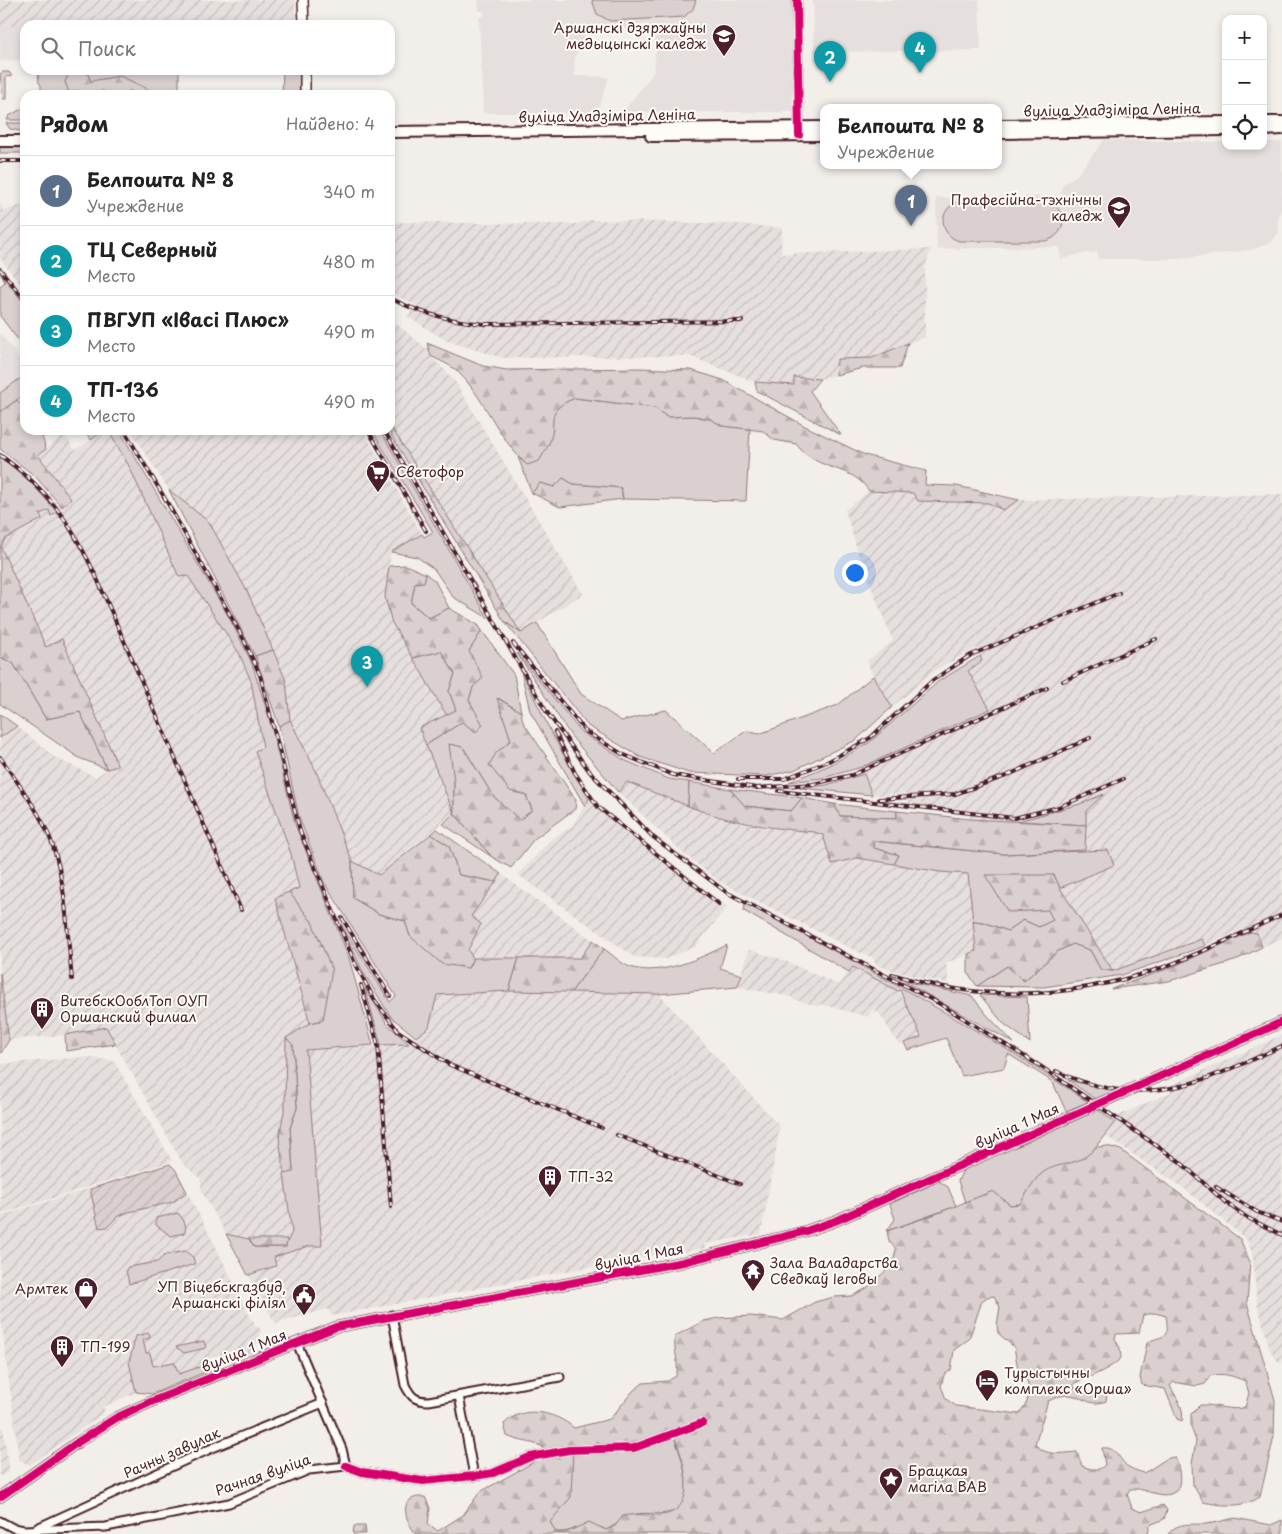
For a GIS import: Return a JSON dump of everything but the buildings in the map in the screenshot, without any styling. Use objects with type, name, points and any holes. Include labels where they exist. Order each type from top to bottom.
[{"type":"main road","name":"вуліца Уладзіміра Леніна","points":[[1002,125],[1222,122]]},
{"type":"main road","points":[[1267,122],[1282,122]]},
{"type":"main road","name":"вуліца Уладзіміра Леніна","points":[[395,139],[799,131],[820,128]]},
{"type":"main road","points":[[1267,130],[1282,129]]},
{"type":"main road","name":"вуліца Уладзіміра Леніна","points":[[1002,133],[1222,130]]},
{"type":"main road","name":"вуліца Уладзіміра Леніна","points":[[395,132],[799,131],[820,134]]},
{"type":"main road","points":[[0,135],[20,135]]},
{"type":"main road","points":[[0,142],[20,141]]},
{"type":"street","points":[[303,0],[304,20]]},
{"type":"street","points":[[797,0],[799,131]]},
{"type":"street","points":[[305,75],[305,90]]},
{"type":"street","name":"вуліца 1 Мая","points":[[0,1497],[78,1442],[116,1418],[153,1401],[336,1327],[683,1262],[835,1221],[1282,1022]]},
{"type":"street","points":[[392,1315],[405,1385],[409,1394],[417,1401],[459,1396],[560,1377]]},
{"type":"street","points":[[297,1343],[342,1449],[346,1466],[362,1472],[423,1481],[474,1476],[493,1473],[530,1457],[569,1450],[634,1448],[702,1423]]},
{"type":"street","points":[[459,1396],[474,1476]]},
{"type":"street","name":"Рачны завулак","points":[[34,1529],[210,1449],[323,1403]]},
{"type":"street","name":"Рачная вуліца","points":[[0,1521],[13,1528],[34,1529],[106,1526],[229,1503],[309,1470],[346,1466]]},
{"type":"shaded area","points":[[0,0],[295,0],[296,20],[20,20],[20,26],[0,26]]},
{"type":"shaded area","points":[[478,0],[792,0],[794,112],[623,112],[654,72],[656,42],[650,25],[632,24],[631,28],[588,30],[575,56],[574,76],[609,77],[597,113],[483,113],[479,17],[484,17],[484,11],[479,11]]},
{"type":"shaded area","points":[[813,0],[979,0],[981,50],[814,52]]},
{"type":"shaded area","points":[[0,26],[20,26],[20,60],[0,61]]},
{"type":"shaded area","points":[[1104,140],[1222,142],[1222,150],[1267,150],[1267,142],[1282,142],[1282,206],[1278,220],[1279,232],[1272,242],[1255,249],[1180,259],[1098,259],[1098,252],[1061,259],[1059,247],[937,249],[936,198],[1061,196],[1062,185],[1078,174]]},
{"type":"shaded area","points":[[0,201],[3,211],[20,206],[20,284],[0,258]]},
{"type":"shaded area","points":[[590,220],[735,224],[782,228],[781,254],[931,249],[925,267],[925,337],[872,358],[837,359],[836,375],[820,379],[795,377],[794,385],[755,382],[689,356],[503,358],[447,341],[408,317],[415,305],[395,295],[395,222],[578,224]]},
{"type":"shaded area","points":[[395,323],[431,352],[431,356],[454,380],[583,594],[521,633],[395,433]]},
{"type":"shaded area","points":[[0,333],[20,359],[20,379],[0,393]]},
{"type":"shaded area","points":[[64,435],[75,450],[100,435],[111,435],[129,466],[179,577],[188,576],[239,653],[251,681],[263,747],[256,751],[291,854],[299,888],[275,898],[310,1023],[286,1038],[285,1106],[279,1137],[292,1231],[287,1239],[249,1239],[226,1234],[202,1192],[200,1178],[183,1164],[106,1028],[65,1035],[9,1040],[0,973],[0,738],[17,726],[56,758],[96,777],[107,769],[118,766],[62,639],[46,647],[1,546],[5,539],[42,520],[39,514],[49,510],[52,515],[71,499],[38,454]]},
{"type":"shaded area","points":[[133,435],[366,435],[422,534],[391,552],[385,597],[392,623],[447,716],[419,728],[454,813],[378,875],[352,861],[316,771],[290,720],[286,681],[247,591],[209,522],[169,490]]},
{"type":"shaded area","points":[[869,491],[913,493],[918,501],[988,503],[1003,510],[1019,500],[1282,494],[1282,938],[1262,947],[1257,933],[1241,930],[1205,946],[1202,940],[1113,971],[1060,888],[1114,865],[1108,850],[1085,850],[1086,811],[1102,795],[1080,804],[1019,821],[970,819],[969,811],[908,803],[909,794],[872,795],[862,767],[990,709],[968,671],[982,661],[977,648],[937,669],[892,707],[873,676],[867,661],[893,641],[860,559],[845,510]]},
{"type":"shaded area","points":[[627,782],[711,815],[757,827],[815,832],[823,835],[832,864],[857,858],[940,872],[968,874],[976,951],[946,963],[949,983],[917,977],[878,966],[872,957],[856,951],[720,882],[683,853],[618,792]]},
{"type":"shaded area","points":[[589,799],[727,907],[695,947],[665,959],[634,957],[518,875],[551,839],[572,826]]},
{"type":"shaded area","points":[[501,874],[593,940],[580,958],[473,958],[468,951],[481,924],[471,917]]},
{"type":"shaded area","points":[[749,950],[778,958],[839,985],[853,966],[898,991],[913,1015],[921,1037],[899,1045],[879,1013],[872,1010],[868,1017],[820,1004],[818,1006],[792,999],[792,997],[737,987]]},
{"type":"shaded area","points":[[509,991],[659,994],[780,1127],[761,1234],[704,1244],[705,1248],[684,1252],[683,1249],[332,1316],[328,1309],[275,1323],[248,1275],[276,1266],[274,1257],[309,1246],[322,1245],[306,1050],[409,1044],[429,1027],[437,995]]},
{"type":"shaded area","points":[[1282,1035],[1282,1363],[1278,1362],[1270,1350],[1257,1304],[1252,1253],[1247,1240],[1182,1187],[1106,1136],[1120,1115],[1171,1092],[1169,1086]]},
{"type":"shaded area","points":[[84,1057],[114,1061],[172,1161],[1,1214],[0,1064]]},
{"type":"shaded area","points":[[170,1164],[175,1169],[216,1247],[252,1321],[254,1321],[255,1327],[259,1327],[261,1331],[252,1354],[227,1364],[222,1362],[220,1355],[209,1358],[214,1372],[206,1375],[205,1372],[152,1394],[136,1392],[103,1407],[105,1411],[94,1420],[30,1465],[19,1460],[0,1310],[0,1216]]},
{"type":"shaded area","points":[[3,1428],[10,1472],[0,1476],[0,1429]]},
{"type":"green space","points":[[592,0],[696,0],[693,9],[684,17],[610,21],[597,14]]},
{"type":"green space","points":[[9,72],[12,76],[6,77],[6,99],[3,99],[0,74]]},
{"type":"green space","points":[[38,75],[179,75],[179,90],[41,90]]},
{"type":"green space","points":[[68,75],[88,75],[91,81],[120,76],[150,90],[68,90],[65,82]]},
{"type":"green space","points":[[283,75],[299,75],[301,90],[282,90]]},
{"type":"green space","points":[[20,110],[20,120],[7,120],[9,116]]},
{"type":"green space","points":[[6,123],[20,123],[20,131],[10,129]]},
{"type":"green space","points":[[0,145],[20,145],[20,153],[0,153]]},
{"type":"green space","points":[[959,201],[1050,202],[1060,212],[1062,218],[1061,229],[1052,238],[1045,241],[959,241],[947,233],[943,221],[947,210]]},
{"type":"green space","points":[[0,273],[20,298],[20,342],[0,316],[0,286],[5,282]]},
{"type":"green space","points":[[427,343],[483,366],[507,370],[639,368],[691,370],[723,380],[805,426],[865,455],[926,471],[925,485],[957,486],[1019,500],[1003,510],[988,503],[918,501],[913,493],[869,491],[854,476],[814,460],[796,444],[774,440],[763,431],[723,426],[710,419],[694,416],[667,417],[655,408],[575,398],[558,407],[553,417],[552,436],[548,446],[539,461],[527,465],[507,442],[475,391],[455,369],[431,356]]},
{"type":"green space","points":[[908,343],[900,368],[863,368],[836,375],[837,359],[872,358]]},
{"type":"green space","points":[[794,377],[820,379],[810,391],[841,435],[757,391],[755,382],[794,385]]},
{"type":"green space","points":[[20,379],[20,398],[0,412],[0,393]]},
{"type":"green space","points":[[575,398],[655,408],[667,417],[694,416],[710,419],[723,426],[750,429],[746,501],[623,499],[621,488],[573,484],[563,478],[554,487],[540,483],[532,493],[518,457],[527,465],[552,430],[552,413],[563,403]]},
{"type":"green space","points":[[17,400],[20,404],[20,435],[42,435],[46,449],[38,455],[71,499],[62,507],[35,476],[0,449],[0,412]]},
{"type":"green space","points":[[395,433],[521,633],[504,621],[391,435],[395,435]]},
{"type":"green space","points":[[88,435],[98,435],[91,440]]},
{"type":"green space","points":[[111,435],[122,435],[230,619],[251,661],[269,717],[295,824],[349,958],[373,1045],[306,1050],[322,1246],[309,1246],[274,1257],[276,1266],[248,1275],[226,1234],[249,1239],[254,1247],[285,1247],[292,1232],[284,1174],[293,1171],[290,1128],[297,1108],[293,1045],[286,1038],[310,1023],[323,1020],[312,922],[289,892],[299,888],[291,854],[255,751],[263,747],[251,681],[239,653],[188,576],[179,577],[129,466]]},
{"type":"green space","points":[[375,435],[383,435],[488,618],[453,597],[434,569],[417,557],[391,552],[422,534],[424,537],[433,532]]},
{"type":"green space","points":[[0,458],[24,475],[57,512],[51,516],[49,510],[40,514],[42,519],[5,539],[1,547],[46,647],[62,639],[118,766],[107,769],[80,712],[46,719],[13,663],[0,657]]},
{"type":"green space","points":[[563,478],[573,484],[621,488],[623,499],[560,507],[532,493],[540,483],[554,487]]},
{"type":"green space","points":[[169,490],[209,522],[247,591],[273,650],[255,656]]},
{"type":"green space","points":[[406,565],[426,574],[424,582],[415,583],[411,603],[429,618],[449,608],[478,625],[481,632],[469,651],[483,678],[473,687],[469,700],[483,725],[476,732],[462,722],[426,745],[419,728],[456,710],[449,691],[455,674],[441,651],[413,658],[392,623],[385,597],[389,566]]},
{"type":"green space","points":[[426,574],[435,581],[449,608],[429,618],[411,603],[415,583],[424,581]]},
{"type":"green space","points":[[504,621],[521,633],[537,623],[581,694],[621,721],[666,710],[714,753],[746,731],[759,734],[838,705],[873,676],[892,707],[856,740],[794,770],[766,776],[689,773],[640,757],[588,726]]},
{"type":"green space","points":[[478,625],[514,675],[521,712],[498,698],[511,740],[496,753],[526,795],[532,810],[520,821],[493,796],[463,747],[454,781],[454,813],[426,745],[462,722],[473,687],[469,651],[481,632]]},
{"type":"green space","points":[[273,650],[286,681],[290,720],[279,726],[255,656]]},
{"type":"green space","points":[[441,651],[455,674],[449,691],[456,710],[447,716],[413,658]]},
{"type":"green space","points":[[517,653],[581,732],[624,760],[669,779],[689,782],[688,806],[627,782],[618,792],[571,736]]},
{"type":"green space","points":[[980,656],[982,661],[968,671],[990,709],[862,767],[822,778],[789,782],[830,765],[870,742],[939,681]]},
{"type":"green space","points":[[0,657],[13,663],[46,719],[80,712],[107,769],[79,758],[0,704]]},
{"type":"green space","points":[[521,671],[552,734],[589,799],[585,806],[530,711]]},
{"type":"green space","points":[[497,698],[521,712],[523,722],[576,800],[575,809],[534,839],[511,868],[492,857],[454,813],[454,781],[449,744],[463,747],[493,796],[520,820],[532,810],[526,795],[510,791],[489,765],[496,753],[511,740]]},
{"type":"green space","points":[[0,714],[17,726],[0,738]]},
{"type":"green space","points":[[290,720],[316,771],[352,861],[353,898],[379,914],[405,921],[410,936],[468,968],[473,958],[519,958],[509,991],[437,995],[429,1027],[416,1037],[391,1017],[363,972],[341,924],[390,1002],[396,996],[324,882],[299,817],[279,726]]},
{"type":"green space","points":[[864,774],[872,795],[800,788],[826,785]]},
{"type":"green space","points":[[689,782],[730,789],[745,806],[791,811],[802,798],[834,804],[840,816],[897,818],[897,811],[970,819],[1086,825],[1085,850],[1004,854],[873,841],[874,848],[899,855],[894,864],[857,858],[832,864],[823,835],[814,832],[735,821],[688,806]]},
{"type":"green space","points":[[730,789],[802,798],[791,811],[744,806]]},
{"type":"green space","points":[[1104,794],[1086,811],[1086,825],[1019,821],[1080,804]]},
{"type":"green space","points":[[834,804],[897,811],[897,818],[840,816]]},
{"type":"green space","points":[[454,813],[492,857],[443,824]]},
{"type":"green space","points":[[437,829],[501,874],[496,882],[459,875],[449,846],[431,834]]},
{"type":"green space","points":[[431,834],[449,846],[459,875],[496,882],[471,916],[481,924],[468,950],[473,958],[468,968],[442,964],[410,936],[405,921],[379,914],[353,898],[352,861],[379,875]]},
{"type":"green space","points":[[872,841],[1004,854],[1108,850],[1114,865],[1060,888],[1054,875],[1049,910],[1054,920],[1039,927],[1023,920],[1008,931],[983,922],[973,921],[968,874],[940,872],[894,864],[899,855],[874,848]]},
{"type":"green space","points":[[985,875],[1054,875],[1060,888],[1113,971],[1101,970],[1090,950],[1073,944],[1058,951],[1024,981],[1007,966],[977,986],[968,973],[968,954],[976,951],[973,921],[983,922],[1008,931],[1023,920],[1039,927],[1053,920],[1048,910],[1008,912]]},
{"type":"green space","points":[[289,892],[312,922],[332,970],[323,1020],[310,1023],[275,898]]},
{"type":"green space","points":[[745,903],[962,1023],[1047,1074],[1088,1102],[1066,1111],[1053,1083],[1008,1054],[1004,1068],[962,1076],[946,1038],[908,1050],[904,1043],[921,1037],[900,990],[898,991],[853,967],[849,972],[744,911]]},
{"type":"green space","points":[[1250,932],[1257,933],[1262,947],[1234,961],[1169,981],[1111,989],[1170,968]]},
{"type":"green space","points":[[1202,939],[1205,946],[1122,975],[1044,987],[977,986],[1007,966],[1025,980],[1058,951],[1073,944],[1090,950],[1101,970],[1113,971]]},
{"type":"green space","points":[[593,940],[604,949],[571,992],[509,991],[519,958],[580,958]]},
{"type":"green space","points":[[727,945],[720,968],[742,975],[737,987],[659,994],[571,992],[604,949],[623,964],[630,967],[654,970],[680,965]]},
{"type":"green space","points":[[0,973],[9,1040],[1,1053],[0,1053]]},
{"type":"green space","points":[[903,981],[972,996],[1014,1043]]},
{"type":"green space","points":[[365,988],[388,1025],[409,1044],[381,1045]]},
{"type":"green space","points":[[980,995],[1027,997],[1030,1043],[1003,1023]]},
{"type":"green space","points":[[106,1027],[116,1044],[66,1051],[65,1035]]},
{"type":"green space","points":[[286,1038],[293,1045],[297,1108],[290,1128],[293,1172],[284,1174],[279,1137],[285,1106]]},
{"type":"green space","points":[[1068,1080],[1115,1091],[1095,1099]]},
{"type":"green space","points":[[1097,1109],[1115,1122],[1087,1158],[1040,1175],[1020,1204],[1010,1205],[994,1196],[983,1196],[965,1202],[958,1181],[963,1170]]},
{"type":"green space","points":[[1107,1146],[1121,1150],[1240,1239],[1250,1262],[1247,1303],[1275,1400],[1274,1436],[1260,1497],[1253,1501],[1225,1505],[1203,1502],[1193,1485],[1192,1464],[1196,1441],[1191,1427],[1191,1414],[1200,1405],[1235,1409],[1245,1407],[1249,1393],[1245,1381],[1232,1376],[1215,1375],[1210,1376],[1205,1384],[1197,1386],[1173,1382],[1170,1386],[1183,1416],[1182,1421],[1177,1419],[1165,1389],[1142,1385],[1140,1377],[1147,1343],[1163,1336],[1167,1330],[1166,1316],[1155,1313],[1143,1315],[1139,1333],[1116,1334],[1115,1339],[1120,1348],[1121,1358],[1117,1362],[1099,1373],[1074,1383],[1074,1387],[1080,1393],[1103,1392],[1107,1395],[1106,1401],[1095,1403],[1067,1395],[1048,1401],[1035,1444],[1049,1453],[1077,1452],[1082,1466],[1091,1469],[1100,1469],[1105,1465],[1102,1448],[1111,1449],[1127,1466],[1143,1473],[1167,1459],[1175,1457],[1180,1480],[1176,1491],[1163,1495],[1139,1489],[1130,1489],[1127,1494],[1132,1508],[1141,1512],[1163,1505],[1167,1510],[1164,1519],[1150,1525],[1148,1534],[416,1534],[408,1522],[406,1515],[407,1504],[416,1497],[425,1497],[430,1508],[428,1524],[438,1531],[463,1515],[480,1492],[541,1458],[543,1447],[507,1436],[504,1424],[512,1418],[520,1414],[539,1412],[567,1422],[574,1428],[610,1419],[633,1391],[643,1383],[668,1381],[676,1376],[675,1336],[704,1321],[718,1318],[751,1316],[783,1320],[815,1302],[834,1297],[852,1296],[867,1288],[893,1264],[896,1249],[889,1241],[887,1231],[993,1191],[1010,1205],[1020,1204],[1037,1178],[1046,1170],[1082,1159],[1096,1147]],"holes":[[[994,1296],[1000,1307],[997,1325],[998,1333],[1014,1347],[1018,1369],[1027,1381],[1029,1389],[1027,1402],[1019,1414],[956,1406],[946,1399],[941,1386],[944,1375],[951,1370],[954,1350],[969,1339],[982,1301],[987,1297]],[[665,1433],[673,1433],[681,1455],[686,1481],[682,1503],[674,1511],[662,1515],[623,1516],[615,1526],[606,1530],[589,1522],[565,1533],[556,1532],[550,1522],[571,1497],[573,1450],[587,1445],[611,1446],[624,1444]]]},
{"type":"green space","points":[[170,1164],[175,1169],[187,1192],[173,1202],[129,1212],[118,1216],[107,1227],[99,1228],[90,1189]]},
{"type":"green space","points":[[939,1181],[948,1187],[956,1206],[887,1231],[895,1219],[890,1204]]},
{"type":"green space","points":[[178,1213],[186,1228],[184,1233],[171,1236],[156,1225],[156,1218]]},
{"type":"green space","points":[[249,1239],[287,1239],[286,1247],[254,1247]]},
{"type":"green space","points":[[185,1251],[193,1257],[195,1264],[129,1284],[126,1270],[128,1267],[157,1262],[165,1255]]},
{"type":"green space","points":[[149,1333],[150,1338],[143,1340],[146,1353],[150,1353],[153,1366],[174,1362],[179,1374],[208,1364],[211,1374],[206,1375],[205,1372],[152,1394],[136,1392],[129,1362],[136,1336]]},
{"type":"green space","points":[[204,1341],[206,1348],[184,1353],[176,1347]]},
{"type":"green space","points":[[672,1433],[683,1463],[686,1486],[682,1505],[675,1511],[660,1514],[632,1515],[606,1530],[600,1527],[587,1526],[555,1532],[550,1522],[557,1512],[573,1450],[587,1445],[606,1446],[624,1443]]},
{"type":"green space","points":[[1235,1518],[1271,1525],[1282,1520],[1282,1534],[1168,1534],[1181,1525],[1210,1524]]},
{"type":"green space","points":[[354,1526],[365,1526],[366,1534],[353,1534]]},
{"type":"railway","points":[[0,161],[20,161]]},
{"type":"railway","points":[[0,269],[20,294]]},
{"type":"railway","points":[[395,301],[436,316],[485,324],[742,321]]},
{"type":"railway","points":[[127,435],[243,638],[260,675],[300,831],[354,961],[374,999],[398,1031],[450,1065],[602,1128]]},
{"type":"railway","points":[[371,435],[426,531]]},
{"type":"railway","points":[[387,435],[546,711],[590,772],[653,837],[726,892],[940,1004],[1040,1066],[1179,1161],[1225,1202],[1246,1217],[1282,1235]]},
{"type":"railway","points":[[0,455],[45,494],[76,538],[95,574],[241,910]]},
{"type":"railway","points":[[738,779],[784,779],[829,761],[870,738],[933,680],[971,655],[1119,593]]},
{"type":"railway","points":[[1063,681],[1156,639]]},
{"type":"railway","points":[[513,643],[585,731],[622,754],[673,775],[757,788],[813,784],[852,775],[1047,688]]},
{"type":"railway","points":[[555,732],[575,773],[598,807],[719,904]]},
{"type":"railway","points":[[879,799],[955,794],[1006,776],[1090,738]]},
{"type":"railway","points":[[0,757],[36,811],[53,846],[64,895],[72,979]]},
{"type":"railway","points":[[779,791],[1014,818],[1059,807],[1123,779]]},
{"type":"railway","points":[[892,974],[960,990],[994,993],[1062,991],[1096,986],[1164,967],[1282,915]]},
{"type":"railway","points":[[342,918],[390,996]]},
{"type":"railway","points":[[361,985],[378,1045],[391,1207]]},
{"type":"railway","points":[[1056,1071],[1087,1083],[1117,1090],[1145,1091],[1172,1088],[1198,1081],[1282,1046]]},
{"type":"railway","points":[[617,1135],[740,1184]]},
{"type":"railway","points":[[1216,1187],[1257,1212],[1282,1222]]},
{"type":"cycle path","points":[[797,0],[799,135]]},
{"type":"cycle path","points":[[0,1497],[78,1442],[116,1418],[153,1401],[336,1327],[683,1262],[806,1231],[835,1221],[1282,1022]]},
{"type":"cycle path","points":[[346,1466],[362,1472],[423,1481],[474,1476],[493,1473],[530,1457],[569,1450],[634,1448],[702,1423]]},
{"type":"place","name":"Аршанскі дзяржаўны медыцынскі каледж","points":[[724,57]]},
{"type":"place","name":"ТП-136","points":[[920,73]]},
{"type":"place","name":"ТЦ Северный","points":[[830,82]]},
{"type":"place","name":"Белпошта № 8","points":[[911,226]]},
{"type":"place","name":"Прафесійна-тэхнічны каледж","points":[[1119,229]]},
{"type":"place","name":"Светофор","points":[[378,493]]},
{"type":"place","name":"ПВГУП «Івасі Плюс»","points":[[367,687]]},
{"type":"place","name":"ВитебскОоблТоп ОУП Оршанский филиал","points":[[42,1030]]},
{"type":"place","name":"ТП-32","points":[[550,1198]]},
{"type":"place","name":"Зала Валадарства Сведкаў Іеговы","points":[[753,1292]]},
{"type":"place","name":"Армтек","points":[[86,1310]]},
{"type":"place","name":"УП Віцебскгазбуд, Аршанскі філіял","points":[[304,1316]]},
{"type":"place","name":"ТП-199","points":[[62,1368]]},
{"type":"place","name":"Турыстычны комплекс «Орша»","points":[[987,1402]]},
{"type":"place","name":"Брацкая магіла ВАВ","points":[[891,1500]]}]
